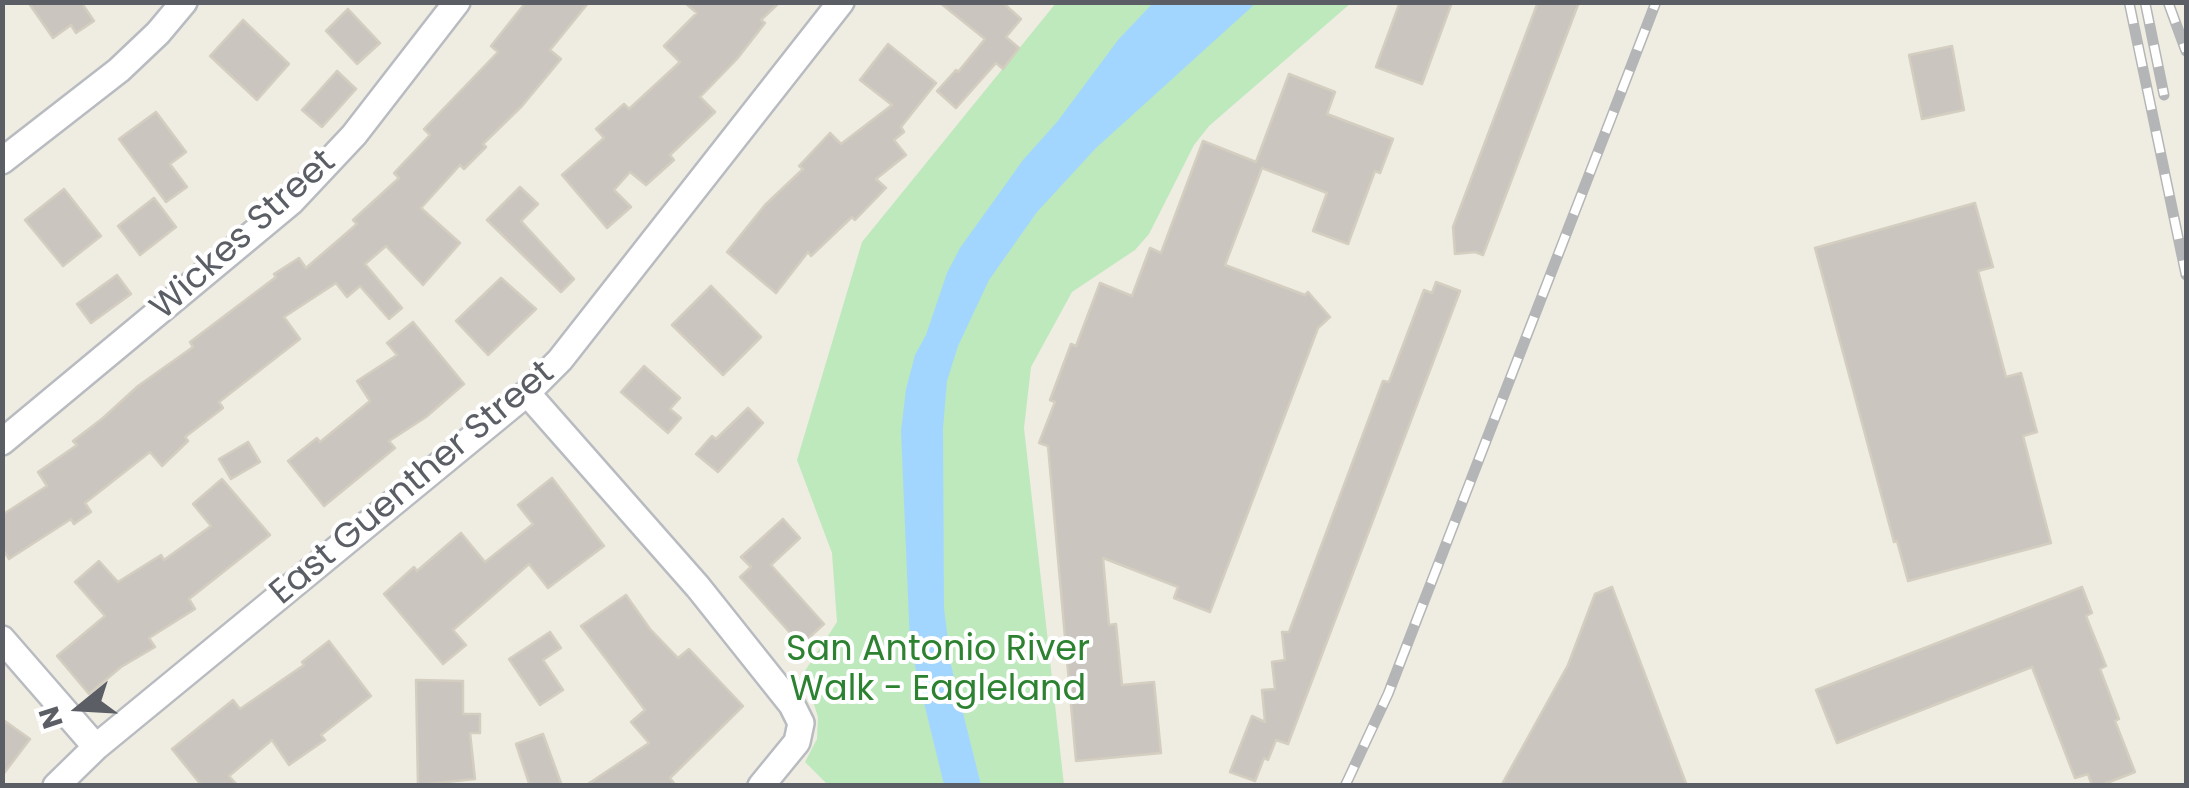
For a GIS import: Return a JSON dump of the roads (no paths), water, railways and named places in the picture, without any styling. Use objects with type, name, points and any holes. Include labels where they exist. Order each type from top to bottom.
[{"type":"street","points":[[2,161],[119,70],[184,2]]},
{"type":"street","name":"Wickes Street","points":[[2,442],[291,202],[354,135],[457,2]]},
{"type":"street","name":"East Guenther Street","points":[[56,786],[96,747],[527,393],[560,360],[841,2]]},
{"type":"street","points":[[527,393],[698,587],[792,705],[801,723],[797,742],[761,786]]},
{"type":"street","points":[[2,639],[96,747]]},
{"type":"water","points":[[1153,3],[1256,3],[1096,148],[1037,212],[989,280],[958,346],[947,381],[943,428],[944,608],[951,665],[981,785],[944,785],[910,645],[901,431],[915,355],[960,248],[1023,160],[1057,122],[1118,40]]},
{"type":"railway","points":[[1345,786],[1388,694],[1656,2]]},
{"type":"railway","points":[[2129,2],[2186,275]]},
{"type":"railway","points":[[2145,2],[2164,95]]},
{"type":"railway","points":[[2168,2],[2186,51]]},
{"type":"park label","name":"San Antonio River Walk - Eagleland","points":[[938,671]]}]
